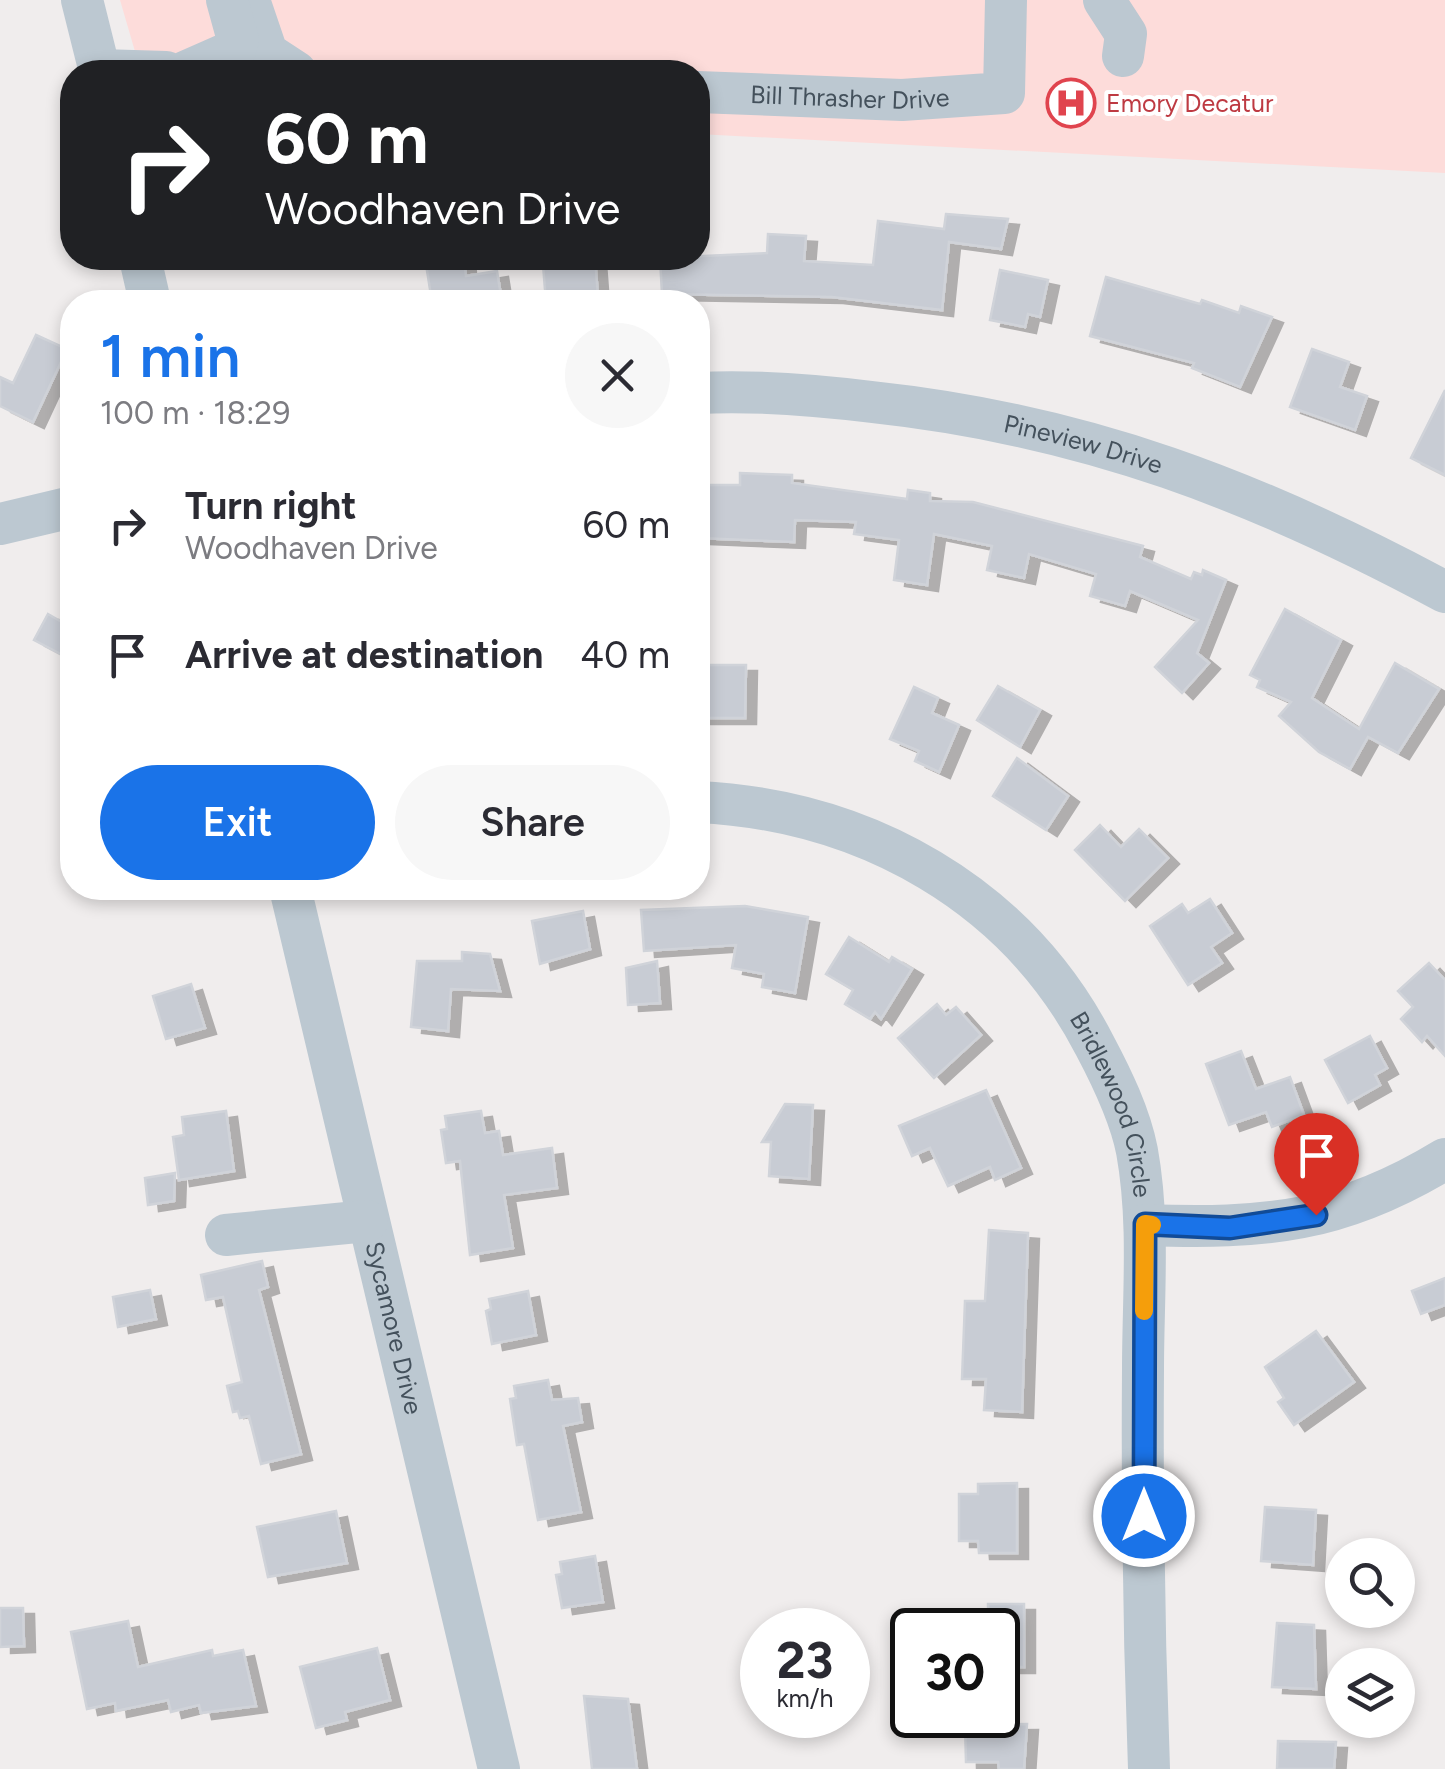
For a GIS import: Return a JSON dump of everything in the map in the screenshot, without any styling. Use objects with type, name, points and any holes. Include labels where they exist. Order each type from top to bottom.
[{"type":"street","points":[[82,0],[97,60]]},
{"type":"street","points":[[212,60],[235,50],[238,40],[227,0]]},
{"type":"street","points":[[250,0],[267,53],[278,60]]},
{"type":"street","name":"Bill Thrasher Drive","points":[[710,92],[902,100],[1004,93],[1006,0]]},
{"type":"street","points":[[1104,0],[1126,34],[1123,56]]},
{"type":"street","name":"Pineview Drive","points":[[710,393],[822,396],[950,410],[1069,435],[1241,492],[1328,529],[1445,592]]},
{"type":"street","points":[[0,524],[60,510]]},
{"type":"street","name":"Bridlewood Circle","points":[[710,803],[794,813],[848,829],[919,860],[1005,926],[1048,969],[1113,1079],[1136,1148],[1145,1224],[1144,1584],[1150,1769]]},
{"type":"street","name":"Sycamore Drive","points":[[293,900],[499,1769]]},
{"type":"street","points":[[1145,1224],[1230,1228],[1308,1217],[1393,1190],[1445,1160]]},
{"type":"street","points":[[226,1234],[367,1221]]},
{"type":"shaded area","name":"Emory Decatur","points":[[120,0],[1445,0],[1445,173],[710,135],[710,60],[138,60]]},
{"type":"building","points":[[946,214],[1008,219],[1001,249],[949,242],[942,310],[832,297],[662,290],[661,270],[710,270],[710,256],[767,253],[768,234],[806,236],[804,261],[873,265],[878,221],[944,229]]},
{"type":"building","points":[[427,270],[465,270],[466,276],[497,271],[500,290],[430,290]]},
{"type":"building","points":[[543,270],[596,270],[597,290],[545,290]]},
{"type":"building","points":[[1000,270],[1048,280],[1040,317],[1028,314],[1025,327],[990,320]]},
{"type":"building","points":[[1106,277],[1200,304],[1202,300],[1239,313],[1241,306],[1272,317],[1240,387],[1192,368],[1194,363],[1090,336]]},
{"type":"building","points":[[36,335],[60,346],[60,364],[33,422],[0,406],[0,377],[13,383]]},
{"type":"building","points":[[1312,349],[1349,362],[1340,387],[1367,396],[1355,430],[1290,407]]},
{"type":"building","points":[[1445,390],[1445,475],[1411,458]]},
{"type":"building","points":[[740,473],[792,475],[792,483],[907,499],[908,490],[930,493],[930,501],[973,502],[1143,546],[1140,557],[1191,579],[1194,572],[1202,575],[1203,570],[1226,580],[1197,653],[1209,663],[1182,693],[1155,667],[1198,620],[1130,591],[1125,606],[1090,596],[1096,574],[1029,554],[1024,578],[987,570],[992,546],[934,534],[927,585],[894,580],[899,540],[854,534],[856,522],[795,520],[794,542],[710,538],[710,485],[740,485]]},
{"type":"building","points":[[1285,609],[1341,640],[1312,698],[1359,729],[1395,663],[1439,689],[1398,753],[1368,737],[1350,769],[1319,752],[1279,716],[1291,702],[1257,687],[1260,680],[1250,675]]},
{"type":"building","points":[[48,614],[60,621],[60,654],[34,640]]},
{"type":"building","points":[[710,665],[746,665],[745,718],[710,718]]},
{"type":"building","points":[[998,686],[1040,710],[1020,747],[977,720]]},
{"type":"building","points":[[914,687],[938,698],[932,713],[959,725],[939,772],[915,761],[919,751],[890,739]]},
{"type":"building","points":[[1017,758],[1068,796],[1046,830],[993,796]]},
{"type":"building","points":[[1100,825],[1121,847],[1139,829],[1168,858],[1125,901],[1075,850]]},
{"type":"building","points":[[1210,899],[1232,933],[1211,947],[1222,963],[1188,985],[1150,926],[1182,904],[1188,913]]},
{"type":"building","points":[[745,906],[808,917],[795,993],[762,987],[764,974],[732,968],[736,945],[644,951],[641,910]]},
{"type":"building","points":[[583,911],[590,949],[540,964],[532,921]]},
{"type":"building","points":[[849,937],[889,962],[892,957],[912,969],[881,1019],[875,1012],[870,1019],[845,1004],[853,990],[826,974]]},
{"type":"building","points":[[462,952],[490,954],[500,991],[451,989],[448,1031],[411,1027],[417,961],[462,961]]},
{"type":"building","points":[[657,961],[660,1003],[628,1005],[626,968]]},
{"type":"building","points":[[1429,963],[1445,980],[1445,1056],[1427,1036],[1422,1042],[1401,1019],[1413,1007],[1398,991]]},
{"type":"building","points":[[191,984],[205,1028],[166,1039],[153,996]]},
{"type":"building","points":[[937,1004],[946,1015],[956,1007],[981,1035],[934,1078],[898,1038]]},
{"type":"building","points":[[1370,1036],[1387,1068],[1375,1075],[1380,1085],[1348,1103],[1325,1060]]},
{"type":"building","points":[[1241,1051],[1256,1089],[1290,1077],[1304,1115],[1272,1127],[1266,1112],[1229,1125],[1206,1064]]},
{"type":"building","points":[[986,1090],[1021,1168],[995,1180],[990,1167],[948,1186],[930,1148],[912,1156],[899,1126]]},
{"type":"building","points":[[785,1104],[813,1105],[809,1179],[769,1176],[771,1142],[762,1142]]},
{"type":"building","points":[[226,1111],[234,1171],[179,1180],[173,1137],[184,1135],[182,1117]]},
{"type":"building","points":[[481,1111],[485,1133],[499,1131],[503,1155],[552,1148],[557,1188],[504,1195],[513,1248],[470,1255],[460,1161],[446,1163],[441,1130],[447,1129],[445,1116]]},
{"type":"building","points":[[175,1173],[174,1201],[148,1205],[145,1178]]},
{"type":"building","points":[[989,1230],[1028,1233],[1022,1412],[984,1410],[986,1379],[962,1379],[965,1301],[985,1301]]},
{"type":"building","points":[[262,1261],[268,1287],[259,1290],[301,1454],[261,1464],[249,1416],[240,1418],[238,1411],[233,1412],[227,1386],[242,1382],[223,1297],[206,1300],[201,1275]]},
{"type":"building","points":[[1445,1278],[1445,1305],[1421,1314],[1412,1291]]},
{"type":"building","points":[[150,1290],[156,1319],[118,1327],[113,1297]]},
{"type":"building","points":[[528,1291],[536,1335],[492,1344],[486,1311],[491,1309],[489,1299]]},
{"type":"building","points":[[1316,1331],[1354,1382],[1294,1425],[1278,1402],[1284,1398],[1265,1367]]},
{"type":"building","points":[[548,1380],[552,1400],[578,1398],[582,1422],[563,1426],[581,1512],[538,1520],[524,1444],[517,1445],[510,1399],[516,1398],[514,1386]]},
{"type":"building","points":[[1017,1483],[1017,1553],[979,1553],[978,1541],[959,1541],[959,1494],[978,1494],[978,1484]]},
{"type":"building","points":[[1265,1507],[1316,1510],[1313,1565],[1261,1561]]},
{"type":"building","points":[[336,1511],[347,1563],[268,1577],[257,1527]]},
{"type":"building","points":[[595,1556],[603,1602],[562,1608],[556,1575],[562,1574],[560,1562]]},
{"type":"building","points":[[988,1604],[1024,1604],[1024,1667],[1020,1667],[1020,1608],[988,1608]]},
{"type":"building","points":[[0,1608],[23,1608],[24,1646],[0,1647]]},
{"type":"building","points":[[128,1621],[138,1667],[212,1650],[213,1656],[243,1650],[256,1706],[201,1713],[199,1705],[171,1712],[168,1700],[116,1711],[115,1703],[87,1709],[71,1632]]},
{"type":"building","points":[[1277,1623],[1314,1625],[1316,1689],[1272,1687]]},
{"type":"building","points":[[377,1648],[390,1700],[345,1712],[347,1720],[316,1728],[300,1667]]},
{"type":"building","points":[[584,1696],[628,1699],[637,1769],[592,1769]]},
{"type":"building","points":[[1020,1724],[1027,1724],[1024,1769],[999,1769],[998,1762],[966,1762],[965,1738],[1020,1738]]},
{"type":"building","points":[[1278,1741],[1336,1742],[1334,1769],[1277,1769]]},
{"type":"slow traffic","points":[[1144,1311],[1145,1224],[1152,1225]]},
{"type":"place","name":"Emory Decatur","points":[[1071,103]]},
{"type":"route","points":[[1144,1516],[1145,1224],[1230,1228],[1316,1215]]}]
